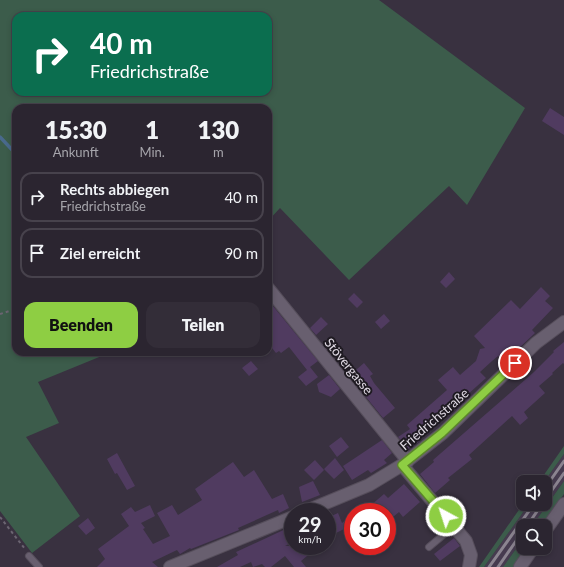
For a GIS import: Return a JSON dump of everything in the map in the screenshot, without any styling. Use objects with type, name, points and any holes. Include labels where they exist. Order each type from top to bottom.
[{"type":"street","name":"Stövergasse","points":[[272,293],[466,541],[470,550],[471,562],[469,567]]},
{"type":"street","name":"Friedrichstraße","points":[[326,503],[369,485],[405,463],[442,433],[541,338],[564,322]]},
{"type":"street","points":[[552,521],[564,504]]},
{"type":"street","points":[[170,567],[284,521]]},
{"type":"street","points":[[520,567],[528,555]]},
{"type":"lane","points":[[429,547],[454,526]]},
{"type":"lane","points":[[30,556],[39,567]]},
{"type":"path","points":[[0,314],[12,310]]},
{"type":"path","points":[[0,517],[30,556]]},
{"type":"shaded area","points":[[564,454],[564,481],[552,498],[552,475],[549,475]]},
{"type":"shaded area","points":[[524,511],[543,511],[537,519],[518,519]]},
{"type":"shaded area","points":[[516,522],[516,549],[503,567],[484,567]]},
{"type":"green space","points":[[0,0],[379,0],[525,108],[467,205],[449,186],[349,280],[280,208],[272,217],[272,104],[12,104],[12,356],[102,356],[38,382],[59,423],[26,437],[80,516],[32,553],[0,511]]},
{"type":"green space","points":[[564,446],[564,454],[549,475],[544,475]]},
{"type":"green space","points":[[564,481],[564,494],[552,511],[552,498]]},
{"type":"green space","points":[[518,511],[524,511],[518,519],[516,519],[516,522],[484,567],[479,567]]},
{"type":"green space","points":[[543,511],[552,511],[546,519],[537,519]]},
{"type":"green space","points":[[516,549],[516,555],[521,555],[513,567],[503,567]]},
{"type":"building","points":[[550,108],[564,117],[564,135],[542,121]]},
{"type":"building","points":[[449,272],[455,279],[446,288],[440,282]]},
{"type":"building","points":[[541,287],[550,296],[545,301],[553,308],[532,330],[535,333],[504,362],[498,356],[492,361],[480,372],[486,378],[418,439],[420,441],[408,449],[398,437],[410,429],[407,425],[447,390],[438,380],[453,367],[460,375],[476,361],[480,349],[485,348],[474,336],[511,300],[520,309]]},
{"type":"building","points":[[354,293],[363,302],[357,308],[348,299]]},
{"type":"building","points":[[272,305],[318,361],[310,367],[318,377],[306,386],[298,377],[307,370],[289,347],[281,353],[279,351],[276,353],[272,348]]},
{"type":"building","points":[[384,314],[390,321],[381,329],[375,322]]},
{"type":"building","points":[[321,317],[328,324],[316,335],[310,328]]},
{"type":"building","points":[[564,342],[564,364],[563,363],[539,386],[545,393],[524,412],[528,418],[520,425],[512,416],[469,455],[472,459],[448,478],[450,480],[435,493],[420,474],[434,462],[433,460],[534,372],[554,352],[553,351]]},
{"type":"building","points":[[251,361],[258,369],[249,376],[242,368]]},
{"type":"building","points":[[364,363],[373,374],[370,376],[374,383],[395,408],[383,418],[349,376]]},
{"type":"building","points":[[329,375],[340,389],[331,397],[319,392],[317,384]]},
{"type":"building","points":[[341,437],[349,447],[337,457],[329,446]]},
{"type":"building","points":[[382,440],[392,453],[384,460],[387,463],[371,473],[368,470],[352,480],[343,466]]},
{"type":"building","points":[[117,453],[135,486],[127,490],[117,473],[115,474],[107,459]]},
{"type":"building","points":[[335,458],[344,470],[334,479],[324,469]]},
{"type":"building","points":[[315,460],[324,470],[314,480],[304,470]]},
{"type":"building","points":[[233,462],[244,477],[254,470],[272,499],[283,494],[287,503],[284,503],[284,510],[279,513],[278,510],[238,528],[239,530],[191,549],[190,548],[180,554],[177,550],[152,562],[158,567],[97,567],[105,559],[98,549],[129,526],[121,514],[131,507],[135,512],[150,505],[155,516],[141,523],[145,528],[143,529],[153,544],[170,536],[157,513],[172,505],[178,515],[202,500],[195,489]]},
{"type":"building","points":[[313,481],[320,495],[302,502],[299,487]]},
{"type":"building","points":[[404,484],[420,502],[403,517],[399,512],[396,514],[396,503],[374,503],[384,494],[388,498]]},
{"type":"building","points":[[338,513],[342,523],[344,521],[344,529],[336,533],[336,514]]},
{"type":"building","points":[[88,518],[95,528],[86,535],[78,526]]},
{"type":"building","points":[[284,530],[284,555],[308,555],[301,561],[306,567],[294,567],[285,556],[271,567],[265,567],[262,564],[253,567],[251,562],[240,567],[217,567],[238,555],[236,552]]},
{"type":"building","points":[[454,538],[460,546],[440,561],[434,554]]},
{"type":"waterway","points":[[0,137],[12,150]]},
{"type":"railway","points":[[552,478],[564,461]]},
{"type":"railway","points":[[552,490],[564,473]]},
{"type":"railway","points":[[489,567],[529,511]]},
{"type":"railway","points":[[532,519],[537,511]]},
{"type":"railway","points":[[498,567],[516,541]]},
{"type":"route","points":[[446,516],[402,465],[442,433],[515,363]]}]
